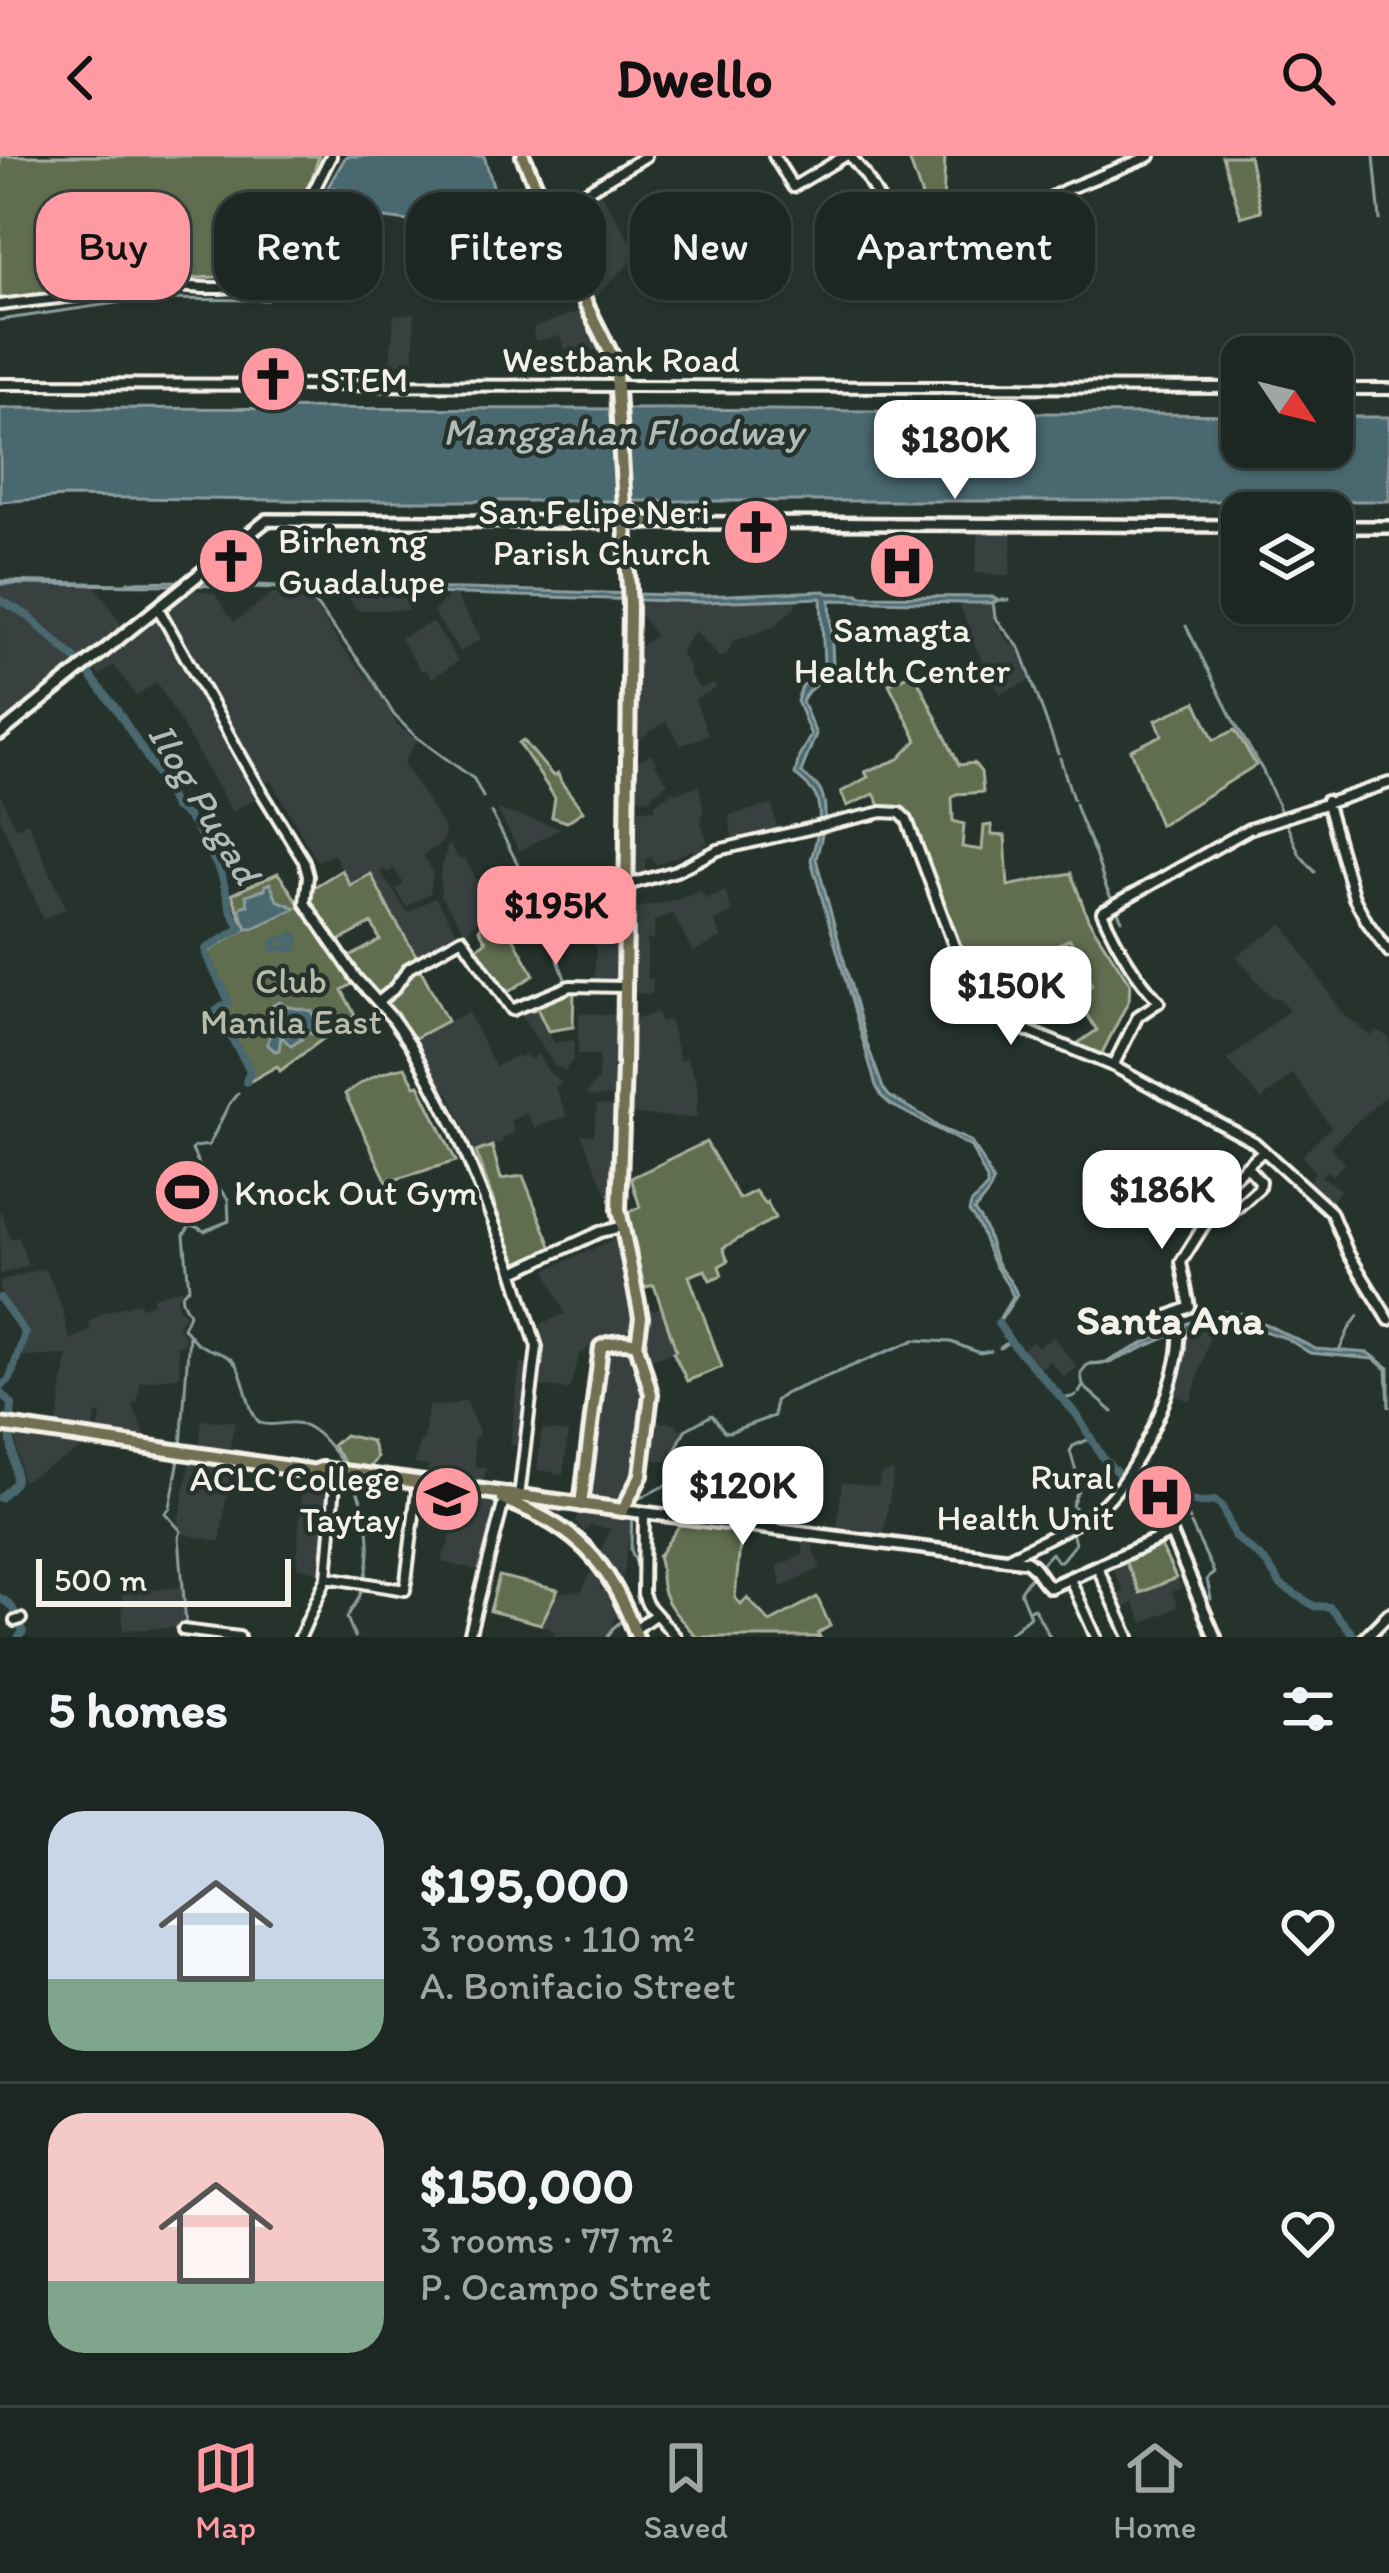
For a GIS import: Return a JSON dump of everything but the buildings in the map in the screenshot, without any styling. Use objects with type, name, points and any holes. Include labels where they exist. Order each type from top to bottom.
[{"type":"main road","points":[[525,156],[541,192]]},
{"type":"main road","points":[[592,300],[616,351],[628,518],[627,885],[619,1186],[621,1227],[641,1317],[635,1340],[651,1397],[640,1480],[624,1504],[633,1511]]},
{"type":"main road","points":[[0,734],[267,520],[602,522],[614,516],[1221,526]]},
{"type":"main road","points":[[1353,526],[1389,527]]},
{"type":"main road","points":[[564,1526],[576,1504],[601,1347],[635,1340]]},
{"type":"main road","points":[[8,1426],[512,1498],[588,1541],[627,1594],[639,1633]]},
{"type":"main road","points":[[417,1484],[1026,1561],[1048,1587],[1171,1533],[1215,1637]]},
{"type":"main road","points":[[1366,1637],[1389,1614]]},
{"type":"street","points":[[0,305],[151,284],[174,288],[251,283],[264,274],[332,156]]},
{"type":"street","points":[[585,192],[646,156]]},
{"type":"street","points":[[774,156],[793,187],[848,156],[864,173],[918,266],[1065,190],[1150,156]]},
{"type":"street","name":"Westbank Road","points":[[0,384],[1221,388]]},
{"type":"street","points":[[1353,389],[1389,389]]},
{"type":"street","points":[[158,608],[304,861],[308,876],[305,903],[356,978],[411,1045],[455,1128],[522,1286],[540,1341],[512,1498],[469,1637]]},
{"type":"street","points":[[1113,1066],[1138,1016],[1159,1002],[1115,943],[1102,912],[1249,829],[1389,783]]},
{"type":"street","points":[[1326,801],[1354,898],[1389,952]]},
{"type":"street","points":[[627,885],[676,871],[718,850],[882,812],[900,813],[907,820],[981,1005],[1006,1022],[1113,1066],[1247,1137],[1331,1212],[1348,1252],[1389,1320]]},
{"type":"street","points":[[378,1002],[417,964],[462,938],[512,1010],[571,986],[625,987]]},
{"type":"street","points":[[1247,1167],[1260,1181],[1259,1188],[1227,1217],[1213,1211],[1206,1204],[1263,1150]]},
{"type":"street","points":[[1007,1558],[1078,1522],[1106,1502],[1149,1436],[1164,1405],[1180,1344],[1171,1315],[1190,1307],[1181,1262],[1213,1211]]},
{"type":"street","points":[[514,1272],[621,1227]]},
{"type":"street","points":[[302,1637],[329,1578],[344,1474]]},
{"type":"street","points":[[329,1578],[405,1590],[417,1484]]},
{"type":"street","points":[[633,1511],[647,1604],[676,1637]]},
{"type":"street","points":[[1097,1566],[1129,1637]]},
{"type":"street","points":[[1070,1579],[1096,1637]]},
{"type":"street","points":[[639,1633],[656,1614]]},
{"type":"street","points":[[183,1630],[239,1637]]},
{"type":"shaded area","points":[[606,201],[630,241],[630,262],[606,286]]},
{"type":"shaded area","points":[[580,311],[605,350],[565,349],[560,336],[535,341],[533,328]]},
{"type":"shaded area","points":[[414,313],[414,361],[390,366],[394,315]]},
{"type":"shaded area","points":[[979,526],[1012,526],[1010,576],[975,573]]},
{"type":"shaded area","points":[[0,584],[90,585],[97,588],[125,630],[83,664],[41,622],[0,598]]},
{"type":"shaded area","points":[[189,589],[214,593],[234,622],[273,593],[307,595],[375,686],[397,725],[417,741],[405,766],[445,829],[442,843],[423,855],[433,871],[430,893],[407,907],[396,889],[404,884],[394,869],[380,871],[408,913],[435,897],[457,938],[419,960],[372,875],[350,886],[334,854],[317,861],[271,780],[251,790],[254,799],[232,812],[157,682],[136,696],[114,665],[99,676],[92,666]]},
{"type":"shaded area","points":[[343,592],[408,592],[408,610],[357,610]]},
{"type":"shaded area","points":[[449,595],[455,595],[481,638],[460,652],[433,612]]},
{"type":"shaded area","points":[[796,598],[795,607],[773,627],[733,641],[727,654],[719,657],[695,631],[680,652],[699,688],[714,684],[717,688],[695,699],[708,735],[681,745],[666,721],[634,743],[636,649],[655,636],[635,613],[635,599]]},
{"type":"shaded area","points":[[0,602],[28,618],[79,666],[0,729]]},
{"type":"shaded area","points":[[992,603],[995,623],[1018,649],[1029,681],[1000,694],[960,605]]},
{"type":"shaded area","points":[[433,622],[458,661],[432,678],[425,669],[421,671],[400,638]]},
{"type":"shaded area","points":[[651,754],[668,783],[651,795],[653,799],[635,798],[635,763]]},
{"type":"shaded area","points":[[699,786],[706,853],[696,859],[692,850],[656,865],[650,856],[644,861],[647,875],[633,880],[638,809],[655,809],[673,791]]},
{"type":"shaded area","points":[[0,794],[16,828],[28,822],[66,909],[43,919],[0,817]]},
{"type":"shaded area","points":[[772,805],[779,834],[733,845],[729,815]]},
{"type":"shaded area","points":[[497,809],[519,816],[561,828],[519,851]]},
{"type":"shaded area","points":[[448,844],[460,860],[465,858],[491,909],[466,932],[441,896],[440,873]]},
{"type":"shaded area","points":[[701,891],[705,899],[725,891],[732,913],[714,921],[721,938],[693,952],[673,914],[654,921],[654,939],[647,940],[652,994],[629,993],[632,909]]},
{"type":"shaded area","points":[[622,897],[623,938],[614,942],[622,952],[622,984],[594,983],[596,949],[577,915]]},
{"type":"shaded area","points":[[1283,924],[1342,1013],[1371,1036],[1376,1030],[1389,1037],[1389,1093],[1330,1146],[1344,1164],[1332,1176],[1326,1170],[1321,1176],[1340,1190],[1329,1205],[1305,1186],[1315,1173],[1302,1156],[1331,1127],[1293,1074],[1261,1100],[1228,1060],[1289,1010],[1279,998],[1272,998],[1236,956]]},
{"type":"shaded area","points":[[629,1001],[638,1019],[657,1012],[661,1022],[669,1020],[680,1060],[687,1058],[696,1080],[696,1118],[626,1114]]},
{"type":"shaded area","points":[[532,1005],[554,1043],[574,1040],[573,1060],[565,1070],[555,1066],[518,1011]]},
{"type":"shaded area","points":[[468,1012],[495,1067],[516,1055],[529,1059],[538,1055],[562,1083],[555,1087],[567,1116],[535,1128],[526,1113],[510,1121],[515,1132],[503,1142],[476,1152],[448,1092],[442,1094],[412,1041]]},
{"type":"shaded area","points":[[579,1013],[621,1015],[619,1096],[590,1097],[586,1093],[598,1079],[599,1055],[578,1054]]},
{"type":"shaded area","points":[[597,1105],[620,1106],[615,1199],[609,1199],[581,1134],[594,1135]]},
{"type":"shaded area","points":[[0,1209],[10,1239],[19,1237],[28,1266],[0,1274]]},
{"type":"shaded area","points":[[619,1237],[638,1321],[635,1332],[630,1338],[598,1341],[580,1354],[569,1390],[539,1386],[544,1345],[540,1324],[565,1314],[546,1270]]},
{"type":"shaded area","points":[[45,1268],[70,1340],[91,1330],[89,1322],[103,1313],[139,1302],[141,1307],[154,1303],[153,1297],[183,1288],[177,1298],[185,1315],[177,1326],[185,1336],[184,1343],[177,1345],[180,1376],[140,1382],[137,1403],[132,1403],[148,1443],[98,1435],[101,1413],[96,1414],[93,1433],[57,1427],[67,1355],[22,1357],[24,1327],[1,1296],[0,1281]]},
{"type":"shaded area","points":[[661,1307],[676,1351],[644,1361],[639,1342],[647,1323],[643,1313]]},
{"type":"shaded area","points":[[1213,1326],[1191,1401],[1170,1394],[1181,1335]]},
{"type":"shaded area","points":[[1053,1337],[1077,1367],[1064,1377],[1049,1361],[1039,1369],[1021,1351],[1032,1342],[1038,1347]]},
{"type":"shaded area","points":[[634,1344],[648,1390],[639,1476],[621,1505],[584,1500],[604,1347]]},
{"type":"shaded area","points":[[520,1363],[533,1365],[524,1446],[510,1445]]},
{"type":"shaded area","points":[[466,1400],[479,1436],[473,1437],[475,1466],[486,1468],[483,1487],[426,1479],[428,1466],[415,1464],[428,1406]]},
{"type":"shaded area","points":[[202,1420],[235,1421],[229,1454],[199,1450]]},
{"type":"shaded area","points":[[650,1420],[683,1428],[671,1454],[673,1462],[645,1459]]},
{"type":"shaded area","points":[[542,1429],[568,1433],[563,1474],[537,1470]]},
{"type":"shaded area","points":[[15,1432],[91,1444],[22,1481]]},
{"type":"shaded area","points":[[190,1461],[231,1467],[220,1542],[181,1533],[178,1525]]},
{"type":"shaded area","points":[[894,1471],[883,1538],[837,1531],[842,1482],[878,1487],[881,1474]]},
{"type":"shaded area","points":[[306,1474],[333,1478],[325,1575],[297,1567]]},
{"type":"shaded area","points":[[475,1499],[500,1504],[483,1571],[441,1562],[453,1531]]},
{"type":"shaded area","points":[[579,1509],[632,1515],[623,1578],[601,1550],[610,1529],[591,1525],[585,1532],[576,1522]]},
{"type":"shaded area","points":[[799,1536],[812,1538],[821,1568],[781,1587],[777,1566],[804,1554]]},
{"type":"shaded area","points":[[1123,1557],[1168,1581],[1177,1577],[1181,1588],[1172,1592],[1178,1607],[1143,1623],[1134,1603],[1117,1610],[1112,1598],[1124,1592],[1110,1563]]},
{"type":"shaded area","points":[[594,1564],[604,1578],[599,1590],[611,1587],[621,1604],[606,1637],[553,1637],[555,1632],[541,1624],[558,1593],[582,1591]]},
{"type":"shaded area","points":[[182,1587],[182,1627],[123,1630],[122,1588]]},
{"type":"green space","points":[[0,156],[319,156],[304,192],[214,192],[214,277],[190,278],[190,192],[36,192],[36,295],[0,300]]},
{"type":"green space","points":[[908,156],[945,156],[944,192],[920,192]]},
{"type":"green space","points":[[1222,156],[1249,156],[1261,211],[1241,217]]},
{"type":"green space","points":[[914,672],[959,765],[974,763],[981,772],[983,792],[952,798],[953,821],[964,824],[962,847],[982,850],[984,826],[991,825],[992,835],[1005,836],[1008,886],[1071,873],[1088,919],[1130,984],[1129,1000],[1100,1057],[1074,1046],[1097,1030],[1076,998],[1092,985],[1070,939],[995,973],[1009,1005],[995,1012],[981,998],[910,817],[898,809],[883,811],[874,794],[847,806],[841,792],[868,777],[865,772],[899,759],[917,740],[889,684]]},
{"type":"green space","points":[[1196,702],[1214,740],[1235,730],[1256,765],[1160,825],[1131,750],[1162,735],[1156,720]]},
{"type":"green space","points":[[523,740],[553,776],[558,774],[583,811],[567,822],[552,817],[555,798],[519,743]]},
{"type":"green space","points":[[342,870],[350,885],[371,874],[419,960],[380,997],[348,958],[380,940],[372,923],[337,942],[309,898],[309,890]]},
{"type":"green space","name":"Club Manila East","points":[[278,873],[354,983],[342,990],[355,1015],[280,1071],[277,1066],[249,1082],[251,1069],[218,1014],[231,1002],[208,954],[245,929],[232,894]]},
{"type":"green space","points":[[492,916],[500,932],[508,928],[534,975],[507,993],[476,949],[486,941],[479,929]]},
{"type":"green space","points":[[419,966],[447,1021],[413,1039],[384,1001]]},
{"type":"green space","points":[[574,989],[573,1027],[548,1031],[532,1005]]},
{"type":"green space","points":[[405,1067],[415,1086],[419,1085],[456,1161],[387,1182],[345,1094],[373,1077]]},
{"type":"green space","points":[[706,1142],[739,1199],[755,1191],[775,1218],[723,1248],[728,1261],[719,1266],[722,1275],[710,1280],[705,1270],[689,1276],[722,1367],[687,1381],[673,1352],[654,1285],[642,1288],[636,1245],[625,1214],[640,1207],[631,1178]]},
{"type":"green space","points":[[492,1146],[501,1179],[523,1176],[553,1251],[517,1267],[476,1152]]},
{"type":"green space","points":[[344,1435],[371,1441],[377,1457],[367,1472],[350,1470],[332,1446]]},
{"type":"green space","points":[[681,1523],[741,1535],[735,1598],[741,1604],[747,1598],[770,1622],[817,1597],[830,1626],[818,1633],[820,1637],[696,1637],[668,1601],[658,1557]]},
{"type":"green space","points":[[1159,1542],[1176,1578],[1140,1593],[1123,1557]]},
{"type":"green space","points":[[499,1576],[558,1590],[541,1624],[490,1611]]},
{"type":"water","points":[[346,156],[484,156],[495,192],[406,192],[406,221],[382,218],[382,192],[336,192],[333,188],[325,192]]},
{"type":"water","name":"Manggahan Floodway","points":[[0,408],[1221,415],[1221,468],[1353,468],[1353,417],[1389,417],[1389,501],[1353,501],[1353,492],[1221,492],[1221,501],[64,497],[0,502]]},
{"type":"water","points":[[0,581],[185,581],[704,596],[825,591],[999,600],[830,600],[833,665],[802,702],[816,734],[801,772],[822,793],[824,822],[816,859],[883,1088],[938,1127],[970,1141],[993,1182],[974,1211],[1017,1295],[1000,1328],[998,1321],[1013,1296],[969,1212],[987,1180],[971,1147],[882,1097],[811,860],[819,813],[814,794],[795,774],[811,735],[797,701],[802,686],[818,677],[824,664],[821,598],[702,602]]},
{"type":"water","points":[[270,883],[277,900],[296,908],[247,928],[240,911],[248,905],[246,895]]},
{"type":"water","points":[[280,1002],[312,1011],[318,1027],[312,1034],[297,1029],[302,1039],[291,1046],[281,1036],[275,1051],[267,1044],[273,1005]]},
{"type":"water","points":[[1223,1312],[1245,1314],[1316,1349],[1369,1353],[1389,1368],[1389,1408],[1387,1369],[1374,1359],[1310,1353],[1286,1338],[1229,1320],[1172,1335],[1109,1363],[1090,1364],[1106,1362],[1179,1326]]},
{"type":"waterway","points":[[1374,156],[1380,220]]},
{"type":"waterway","points":[[0,320],[144,299],[214,300]]},
{"type":"waterway","points":[[310,592],[394,715],[474,779],[483,797]]},
{"type":"waterway","name":"Ilog Pugad","points":[[0,600],[27,615],[82,665]]},
{"type":"waterway","points":[[995,600],[1009,600]]},
{"type":"waterway","points":[[993,602],[995,617],[1021,650],[1058,754]]},
{"type":"waterway","points":[[1186,626],[1263,771],[1300,855],[1315,872]]},
{"type":"waterway","name":"Ilog Pugad","points":[[86,670],[117,710],[174,807],[197,830],[221,873],[241,928],[206,949],[206,954],[229,1002],[216,1011],[250,1070],[246,1082]]},
{"type":"waterway","points":[[1060,758],[1073,799]]},
{"type":"waterway","points":[[1075,804],[1113,901]]},
{"type":"waterway","points":[[491,812],[535,898]]},
{"type":"waterway","points":[[538,904],[566,982]]},
{"type":"waterway","points":[[1116,908],[1122,920]]},
{"type":"waterway","points":[[293,934],[295,949],[273,948],[282,938],[291,942],[293,934]]},
{"type":"waterway","name":"Ilog Pugad","points":[[238,1093],[209,1145],[192,1150],[228,1199],[229,1221],[204,1231],[189,1227],[184,1235],[189,1288],[182,1297],[189,1314],[183,1328],[201,1346],[236,1365],[261,1423],[306,1426],[346,1467]]},
{"type":"waterway","points":[[0,1298],[25,1333],[10,1379],[0,1387]]},
{"type":"waterway","points":[[1339,1351],[1358,1316]]},
{"type":"waterway","points":[[998,1323],[1077,1415],[1104,1460],[1120,1475],[1179,1499],[1221,1505],[1235,1537],[1265,1561],[1281,1585],[1314,1606],[1330,1607],[1355,1637]]},
{"type":"waterway","name":"Ilog Pugad","points":[[186,1625],[181,1531],[165,1513],[170,1508],[181,1448],[189,1334]]},
{"type":"waterway","points":[[638,1602],[637,1565],[631,1550],[632,1505],[674,1478],[674,1453],[685,1430],[712,1415],[729,1432],[774,1416],[775,1401],[784,1394],[915,1340],[991,1351]]},
{"type":"waterway","points":[[1000,1348],[1010,1341]]},
{"type":"waterway","points":[[1079,1393],[1081,1373],[1092,1363]]},
{"type":"waterway","points":[[1083,1386],[1113,1412]]},
{"type":"waterway","points":[[0,1392],[12,1404],[10,1434],[16,1478],[0,1498]]},
{"type":"waterway","points":[[1062,1399],[1076,1396]]},
{"type":"waterway","points":[[1071,1521],[1080,1485],[1070,1451],[1090,1439]]},
{"type":"waterway","name":"Ilog Pugad","points":[[350,1475],[366,1518],[369,1547],[366,1577],[347,1618],[355,1637]]},
{"type":"waterway","points":[[1179,1499],[1190,1520]]},
{"type":"waterway","points":[[1191,1524],[1210,1564]]},
{"type":"waterway","points":[[1039,1566],[1051,1553],[1061,1561],[1075,1544],[1072,1531]]},
{"type":"waterway","points":[[1211,1566],[1214,1573],[1207,1579],[1211,1599]]},
{"type":"waterway","points":[[1005,1637],[1030,1616],[1020,1591],[1033,1573]]},
{"type":"waterway","points":[[0,1598],[15,1612],[23,1632],[19,1637]]},
{"type":"waterway","points":[[1029,1610],[1034,1608],[1050,1637]]},
{"type":"waterway","points":[[608,1637],[624,1619]]},
{"type":"place","name":"STEM","points":[[273,379]]},
{"type":"place","name":"San Felipe Neri Parish Church","points":[[756,532]]},
{"type":"place","name":"Birhen ng Guadalupe","points":[[231,561]]},
{"type":"place","name":"Samagta Health Center","points":[[902,566]]},
{"type":"place","name":"Knock Out Gym","points":[[187,1192]]},
{"type":"place","name":"Rural Health Unit","points":[[1160,1497]]},
{"type":"place","name":"ACLC College Taytay","points":[[447,1499]]},
{"type":"district","name":"Santa Ana","points":[[1170,1319]]}]
